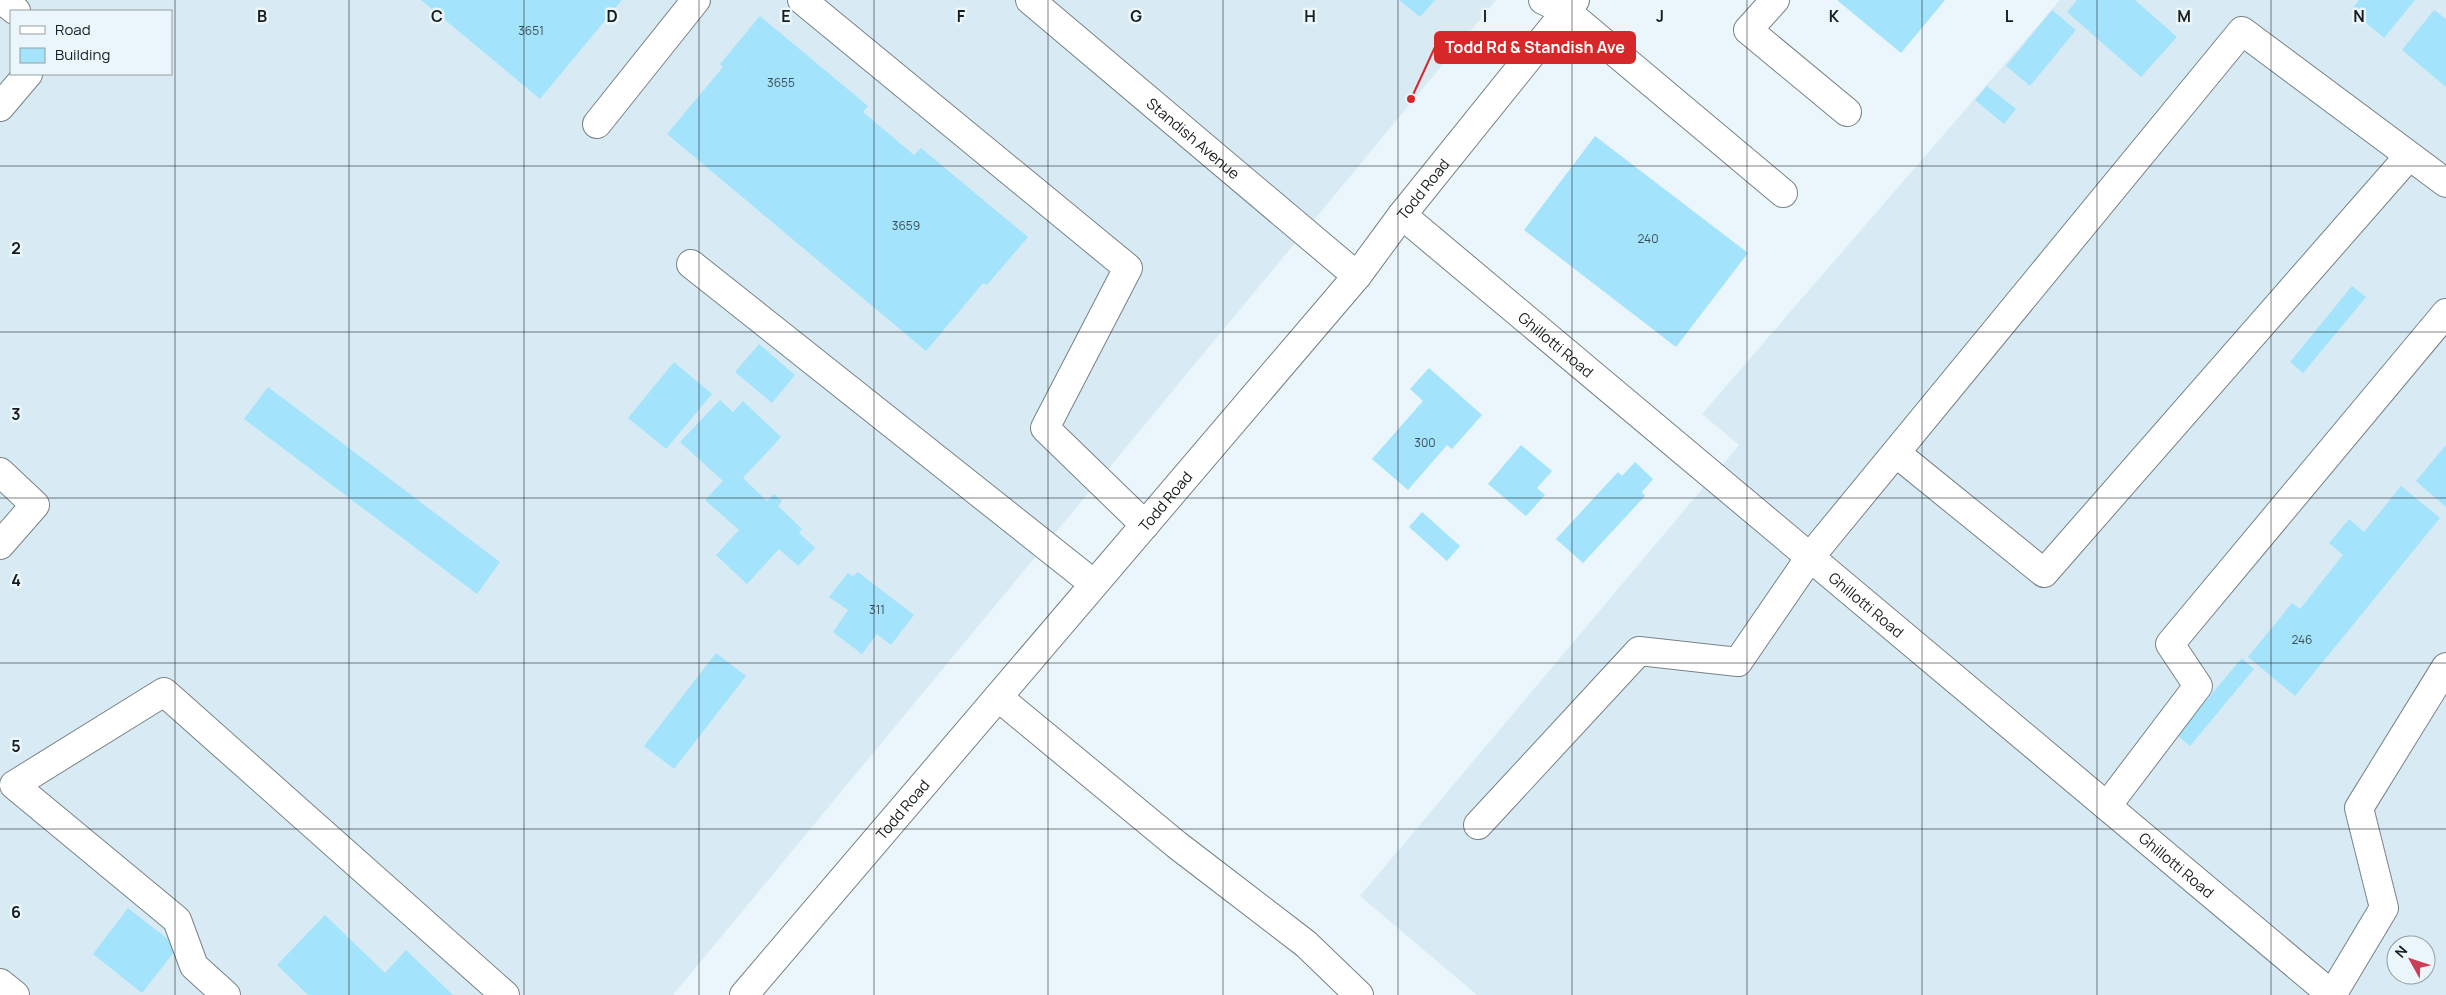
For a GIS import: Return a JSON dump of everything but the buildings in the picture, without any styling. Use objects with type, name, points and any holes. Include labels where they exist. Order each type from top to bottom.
[{"type":"street","points":[[2,0],[15,10]]},
{"type":"street","points":[[597,124],[696,0]]},
{"type":"street","points":[[802,0],[1128,268],[1045,428],[1145,525]]},
{"type":"street","name":"Standish Avenue","points":[[1030,0],[1357,276]]},
{"type":"street","points":[[1775,0],[1748,30],[1847,112]]},
{"type":"street","points":[[1561,4],[1782,193]]},
{"type":"street","name":"Todd Road","points":[[755,991],[998,696],[1357,276],[1561,4]]},
{"type":"street","points":[[1478,825],[1638,651],[1738,662],[1810,557],[2242,31],[2446,183]]},
{"type":"street","points":[[0,107],[27,75]]},
{"type":"street","points":[[1896,453],[2044,573],[2409,156]]},
{"type":"street","name":"Ghillotti Road","points":[[1402,215],[2332,995]]},
{"type":"street","points":[[691,264],[1094,584]]},
{"type":"street","points":[[2107,806],[2198,686],[2170,644],[2446,313]]},
{"type":"street","points":[[0,472],[35,505],[0,545]]},
{"type":"street","points":[[2332,995],[2384,908],[2359,808],[2446,667]]},
{"type":"street","points":[[226,995],[194,966],[177,920],[14,785],[164,692],[504,995]]},
{"type":"street","points":[[998,696],[1177,845],[1306,944],[1360,995]]},
{"type":"street","points":[[0,983],[15,995]]},
{"type":"shaded area","points":[[0,0],[1496,0],[673,995],[0,995]]},
{"type":"shaded area","points":[[2060,0],[2446,0],[2446,995],[1477,995],[1360,896],[1739,445],[1702,414]]},
{"type":"place","name":"Todd Rd & Standish Ave","points":[[1411,99]]}]
